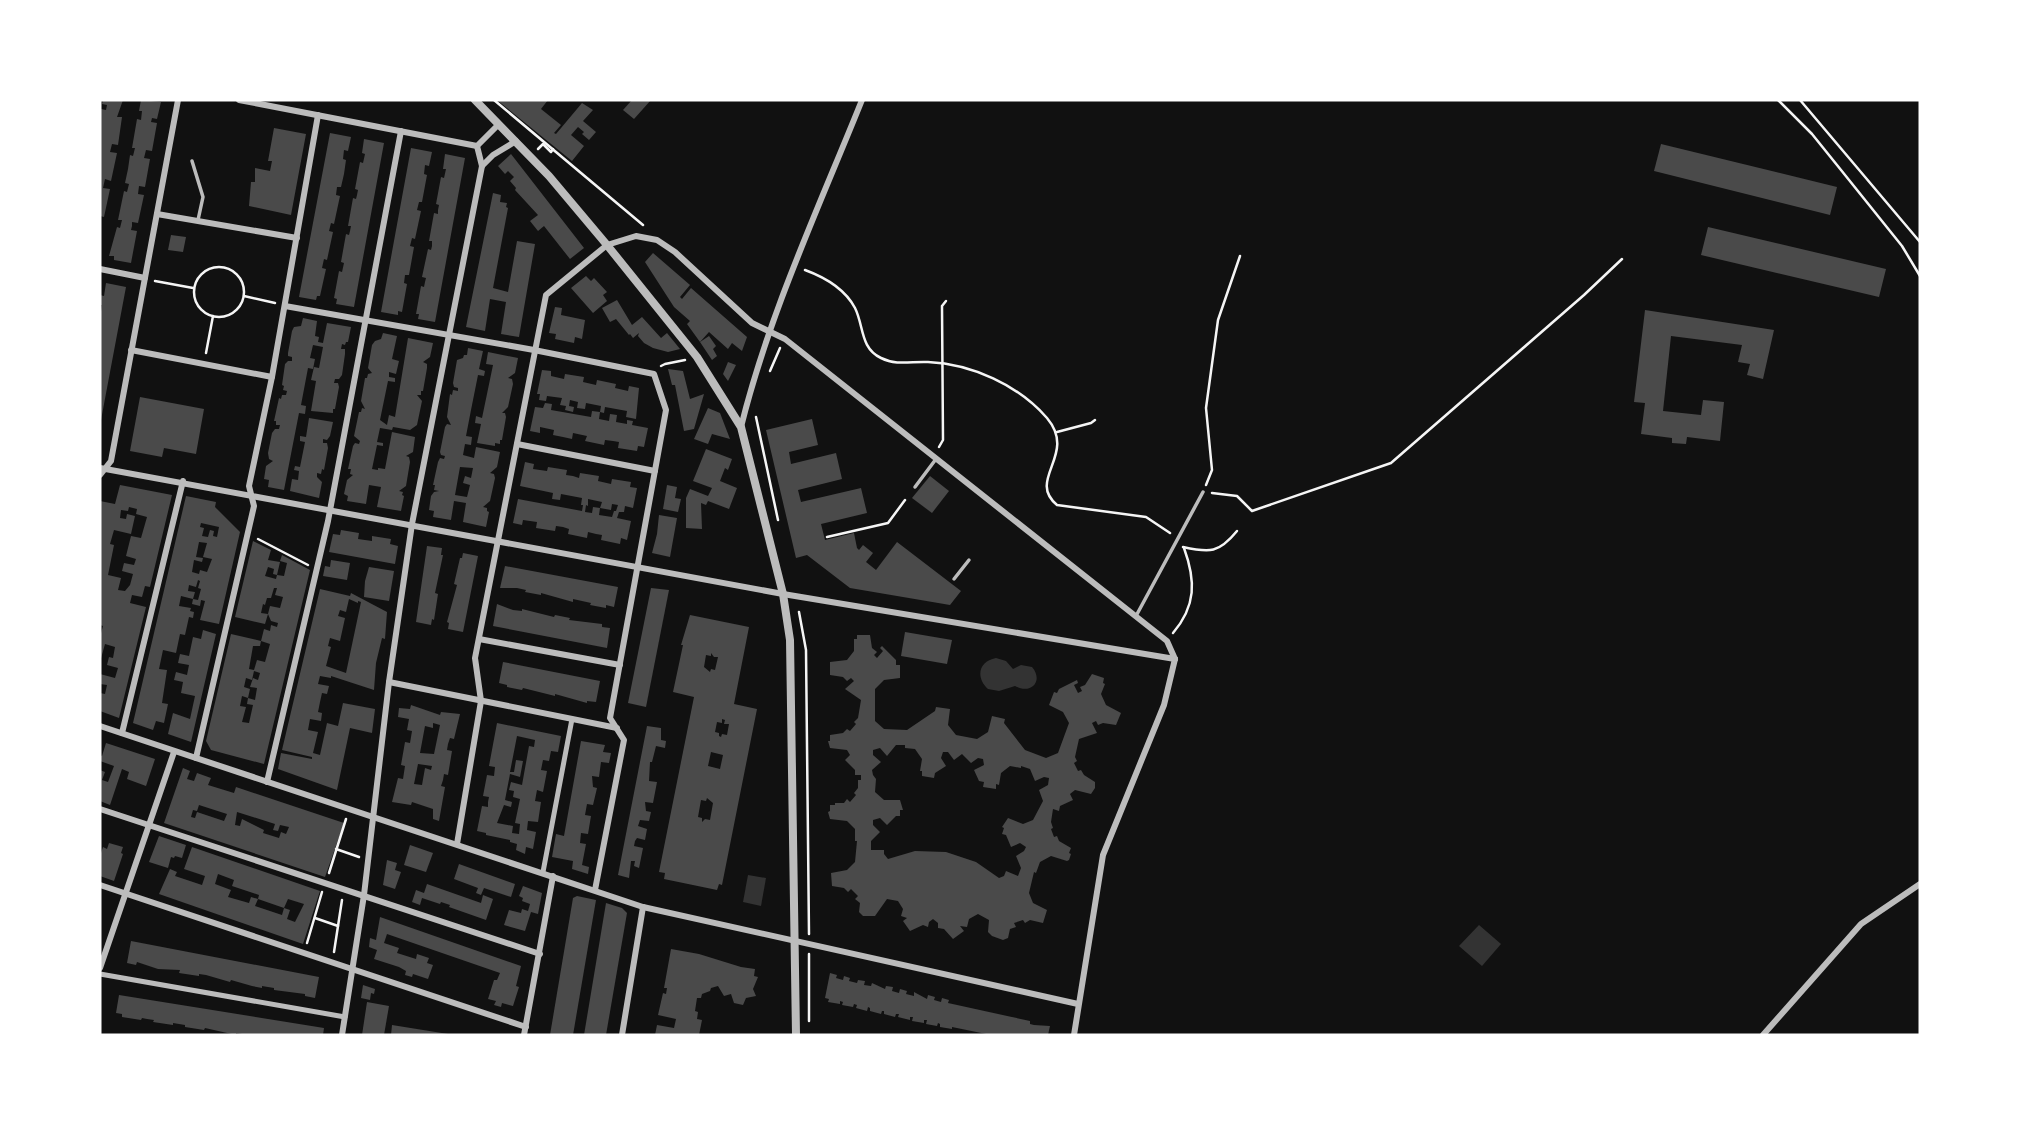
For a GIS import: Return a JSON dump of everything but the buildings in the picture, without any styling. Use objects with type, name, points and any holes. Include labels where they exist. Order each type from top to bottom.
[{"type":"street","points":[[100,475],[102,468],[111,461],[131,350],[148,279],[178,100]]},
{"type":"street","points":[[239,100],[477,146]]},
{"type":"street","points":[[475,100],[549,176],[607,245],[697,357],[741,427],[783,594],[789,640],[796,1035]]},
{"type":"street","points":[[741,427],[751,387],[795,266],[862,100]]},
{"type":"street","points":[[196,758],[254,506],[249,486],[272,377],[318,115]]},
{"type":"street","points":[[477,146],[499,124]]},
{"type":"street","points":[[267,782],[330,509],[401,131]]},
{"type":"street","points":[[482,166],[493,155],[516,141]]},
{"type":"street","points":[[342,1035],[369,860],[389,682],[412,524],[482,166],[477,146]]},
{"type":"street","points":[[157,214],[297,238]]},
{"type":"street","points":[[457,844],[481,701],[475,658],[546,295],[607,245],[636,236],[657,240],[675,252],[752,323],[785,339],[1167,641],[1175,659],[1164,705],[1103,855],[1074,1035]]},
{"type":"street","points":[[100,269],[148,279]]},
{"type":"street","points":[[285,306],[654,374],[666,410],[610,718],[624,740],[595,890]]},
{"type":"street","points":[[131,350],[272,377]]},
{"type":"street","points":[[517,444],[655,471]]},
{"type":"street","points":[[102,468],[783,594],[1175,659]]},
{"type":"street","points":[[122,733],[183,481]]},
{"type":"street","points":[[479,639],[620,665]]},
{"type":"street","points":[[389,682],[617,729]]},
{"type":"street","points":[[543,872],[572,719]]},
{"type":"street","points":[[100,726],[643,907],[1078,1004]]},
{"type":"street","points":[[100,968],[174,752]]},
{"type":"street","points":[[100,809],[540,954]]},
{"type":"street","points":[[524,1035],[553,876]]},
{"type":"street","points":[[1763,1035],[1861,924],[1920,884]]},
{"type":"street","points":[[100,885],[526,1027]]},
{"type":"street","points":[[622,1035],[643,907]]},
{"type":"street","points":[[100,974],[345,1017]]},
{"type":"lane","points":[[192,161],[203,197],[198,220]]},
{"type":"lane","points":[[915,487],[935,457]]},
{"type":"lane","points":[[1136,616],[1203,492]]},
{"type":"lane","points":[[954,579],[969,560]]},
{"type":"path","points":[[494,100],[637,219],[657,240]]},
{"type":"path","points":[[1778,100],[1812,134],[1896,237],[1920,276]]},
{"type":"path","points":[[1800,100],[1920,242]]},
{"type":"path","points":[[546,147],[551,152],[553,149]]},
{"type":"path","points":[[1240,256],[1218,320],[1206,408],[1212,470],[1203,492],[1237,496],[1252,511],[1391,463],[1622,259]]},
{"type":"path","points":[[795,266],[828,281],[848,298],[856,309],[865,343],[871,352],[879,357],[899,363],[928,361],[980,373],[1013,388],[1045,416],[1057,432],[1059,440],[1057,455],[1046,485],[1050,498],[1057,505],[1146,517],[1160,524],[1178,540],[1183,547],[1194,583],[1186,612],[1167,641]]},
{"type":"path","points":[[215,267],[223,267],[237,274],[244,296],[230,314],[213,316],[201,309],[197,303],[195,288],[202,274],[215,267]]},
{"type":"path","points":[[148,279],[195,288]]},
{"type":"path","points":[[244,296],[285,306]]},
{"type":"path","points":[[935,457],[943,440],[942,306],[946,301]]},
{"type":"path","points":[[204,363],[213,316]]},
{"type":"path","points":[[662,366],[697,357]]},
{"type":"path","points":[[1057,432],[1091,424],[1095,420]]},
{"type":"path","points":[[827,537],[888,523],[905,500]]},
{"type":"path","points":[[1183,547],[1210,551],[1220,548],[1237,531]]},
{"type":"path","points":[[248,532],[317,569]]},
{"type":"path","points":[[304,953],[349,809]]},
{"type":"path","points":[[336,849],[369,860]]},
{"type":"path","points":[[332,962],[344,890]]},
{"type":"path","points":[[315,918],[338,926]]},
{"type":"shaded area","points":[[996,658],[1006,661],[1013,669],[1021,665],[1032,667],[1037,677],[1036,682],[1026,689],[1015,686],[999,691],[988,689],[981,680],[981,670],[986,662]]},
{"type":"shaded area","points":[[748,875],[766,878],[761,906],[743,902]]},
{"type":"shaded area","points":[[1479,925],[1501,944],[1482,966],[1459,946]]}]
